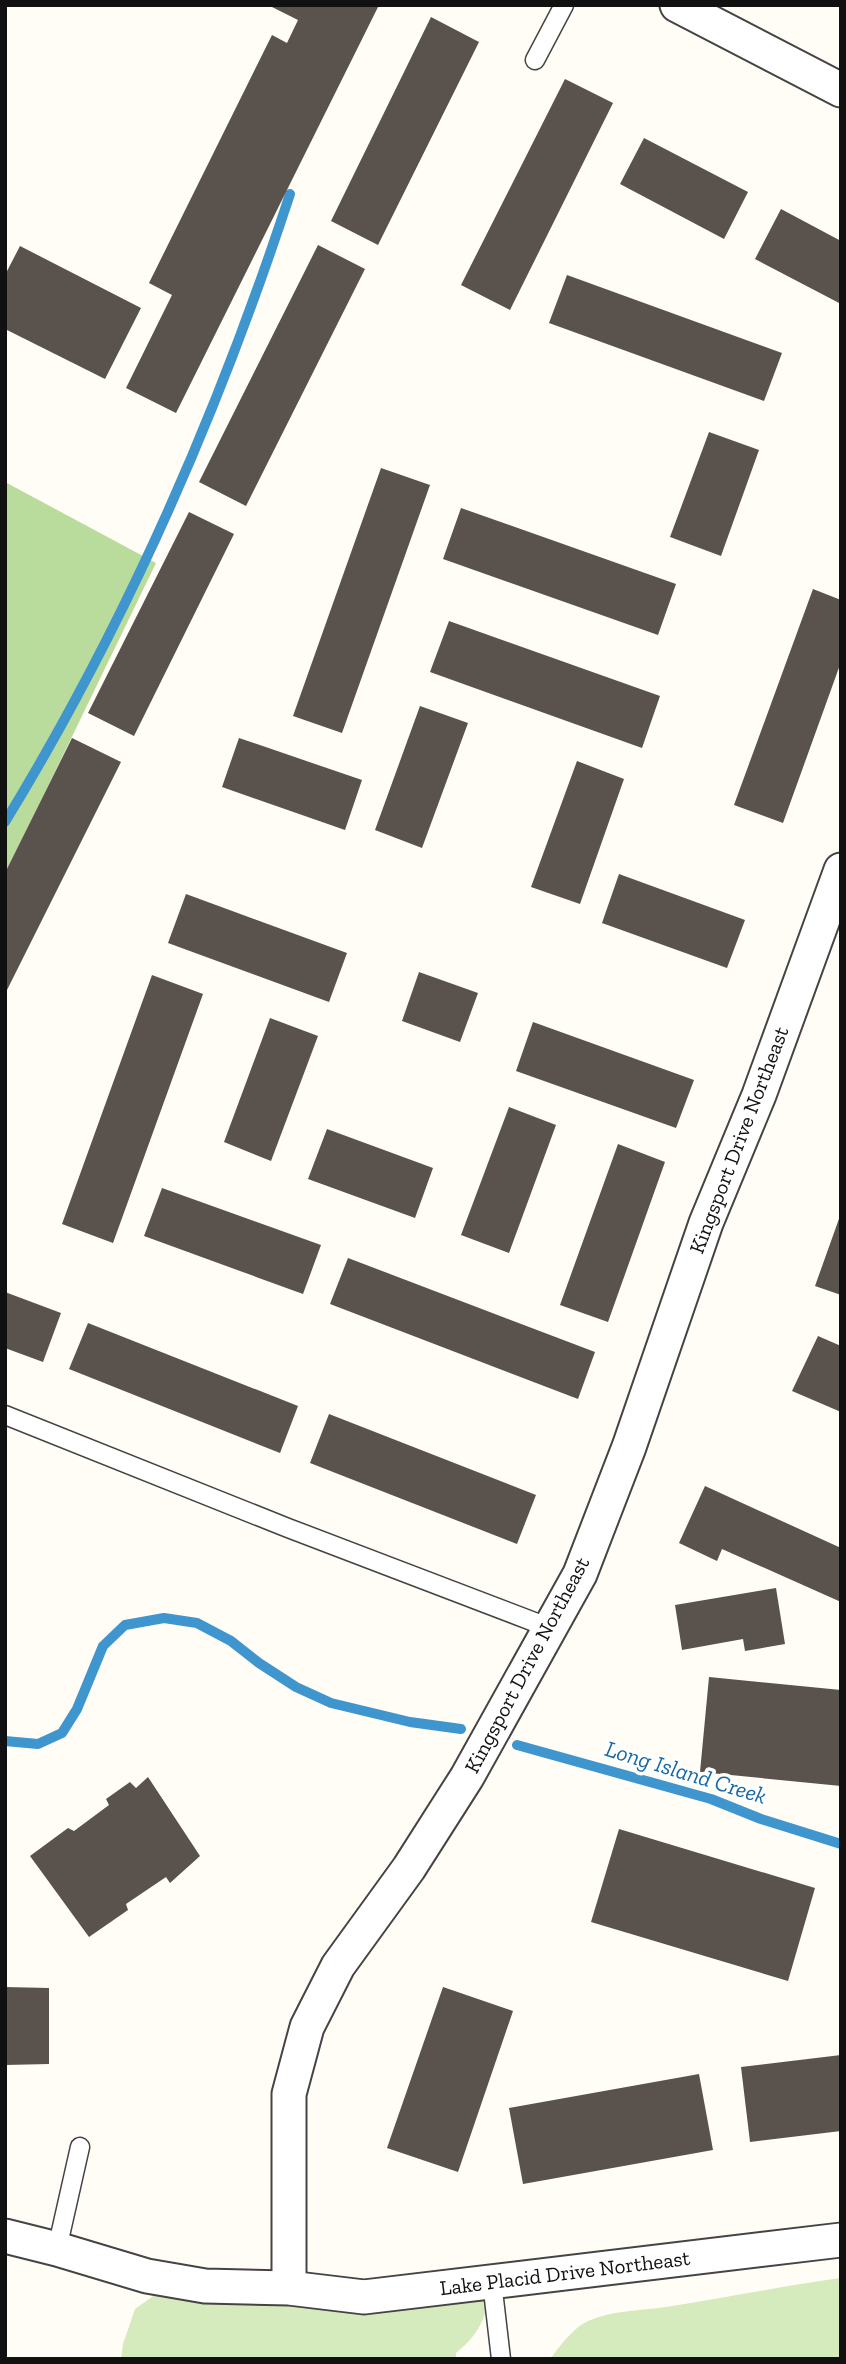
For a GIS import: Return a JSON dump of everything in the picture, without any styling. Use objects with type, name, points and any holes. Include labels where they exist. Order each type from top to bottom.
[{"type":"street","points":[[677,5],[841,90]]},
{"type":"street","name":"Kingsport Drive Northeast","points":[[289,2288],[289,2094],[307,2027],[338,1966],[409,1868],[467,1777],[580,1574],[625,1457],[706,1223],[759,1095],[841,870]]},
{"type":"street","name":"Lake Placid Drive Northeast","points":[[5,2236],[147,2276],[205,2286],[289,2288],[365,2297],[841,2240]]},
{"type":"lane","points":[[534,60],[564,5]]},
{"type":"lane","points":[[5,1415],[288,1528],[550,1628]]},
{"type":"lane","points":[[57,2249],[80,2147]]},
{"type":"lane","points":[[492,2282],[501,2359]]},
{"type":"green space","points":[[5,482],[156,563],[5,875]]},
{"type":"green space","points":[[841,2278],[841,2359],[550,2359],[577,2328],[607,2315]]},
{"type":"green space","points":[[492,2282],[482,2322],[472,2338],[456,2353],[456,2359],[121,2359],[123,2344],[135,2309],[156,2294]]},
{"type":"building","points":[[268,5],[379,5],[176,413],[126,388],[172,295],[149,283],[272,35],[287,43],[298,20]]},
{"type":"building","points":[[431,17],[479,42],[378,245],[331,221]]},
{"type":"building","points":[[565,79],[613,103],[510,310],[461,285]]},
{"type":"building","points":[[644,138],[748,192],[724,239],[620,184]]},
{"type":"building","points":[[781,209],[841,241],[841,304],[755,259]]},
{"type":"building","points":[[318,245],[365,269],[246,506],[199,482]]},
{"type":"building","points":[[20,246],[141,308],[105,379],[5,329],[5,275]]},
{"type":"building","points":[[567,275],[782,353],[764,401],[549,323]]},
{"type":"building","points":[[709,432],[759,450],[721,556],[670,537]]},
{"type":"building","points":[[381,468],[430,485],[342,733],[293,716]]},
{"type":"building","points":[[461,508],[676,584],[658,635],[443,559]]},
{"type":"building","points":[[189,512],[234,534],[134,736],[88,713]]},
{"type":"building","points":[[813,589],[841,600],[841,662],[783,823],[734,805]]},
{"type":"building","points":[[449,621],[660,696],[642,748],[430,672]]},
{"type":"building","points":[[420,706],[468,723],[422,848],[375,830]]},
{"type":"building","points":[[72,738],[121,762],[5,994],[5,873]]},
{"type":"building","points":[[239,738],[362,780],[345,830],[222,787]]},
{"type":"building","points":[[577,761],[624,779],[580,904],[531,887]]},
{"type":"building","points":[[619,874],[745,920],[727,968],[602,923]]},
{"type":"building","points":[[186,894],[347,953],[329,1002],[168,943]]},
{"type":"building","points":[[419,972],[478,993],[460,1042],[402,1021]]},
{"type":"building","points":[[152,975],[203,994],[113,1243],[62,1224]]},
{"type":"building","points":[[270,1018],[318,1036],[271,1161],[224,1142]]},
{"type":"building","points":[[533,1022],[694,1080],[676,1128],[516,1071]]},
{"type":"building","points":[[509,1107],[556,1125],[509,1253],[461,1235]]},
{"type":"building","points":[[327,1129],[433,1168],[415,1218],[308,1179]]},
{"type":"building","points":[[618,1144],[665,1162],[608,1322],[560,1305]]},
{"type":"building","points":[[162,1188],[321,1245],[303,1294],[144,1236]]},
{"type":"building","points":[[841,1216],[841,1295],[815,1286]]},
{"type":"building","points":[[348,1258],[595,1352],[578,1399],[330,1304]]},
{"type":"building","points":[[5,1292],[61,1313],[43,1362],[5,1348]]},
{"type":"building","points":[[88,1323],[298,1406],[280,1453],[69,1369]]},
{"type":"building","points":[[818,1336],[841,1346],[841,1412],[792,1391]]},
{"type":"building","points":[[329,1414],[536,1495],[517,1544],[310,1463]]},
{"type":"building","points":[[705,1486],[841,1548],[841,1602],[722,1549],[717,1561],[679,1543]]},
{"type":"building","points":[[776,1588],[785,1644],[745,1651],[743,1639],[682,1650],[675,1605]]},
{"type":"building","points":[[709,1677],[841,1690],[841,1786],[700,1772]]},
{"type":"building","points":[[148,1777],[200,1856],[170,1883],[166,1877],[126,1904],[128,1910],[89,1937],[30,1856],[68,1828],[74,1831],[109,1805],[106,1799],[130,1782],[136,1788]]},
{"type":"building","points":[[619,1829],[815,1888],[788,1981],[591,1922]]},
{"type":"building","points":[[5,1987],[49,1988],[49,2064],[5,2065]]},
{"type":"building","points":[[443,1987],[513,2011],[458,2172],[387,2148]]},
{"type":"building","points":[[841,2055],[841,2131],[750,2142],[741,2067]]},
{"type":"building","points":[[699,2074],[713,2150],[523,2184],[509,2108]]},
{"type":"waterway","points":[[5,822],[90,671],[166,516],[232,357],[290,194]]},
{"type":"waterway","name":"Long Island Creek","points":[[5,1741],[38,1744],[62,1733],[77,1709],[103,1646],[125,1625],[164,1618],[197,1623],[231,1641],[296,1687],[331,1703],[410,1722],[461,1729]]},
{"type":"waterway","name":"Long Island Creek","points":[[517,1745],[711,1799],[761,1819],[841,1844]]}]
